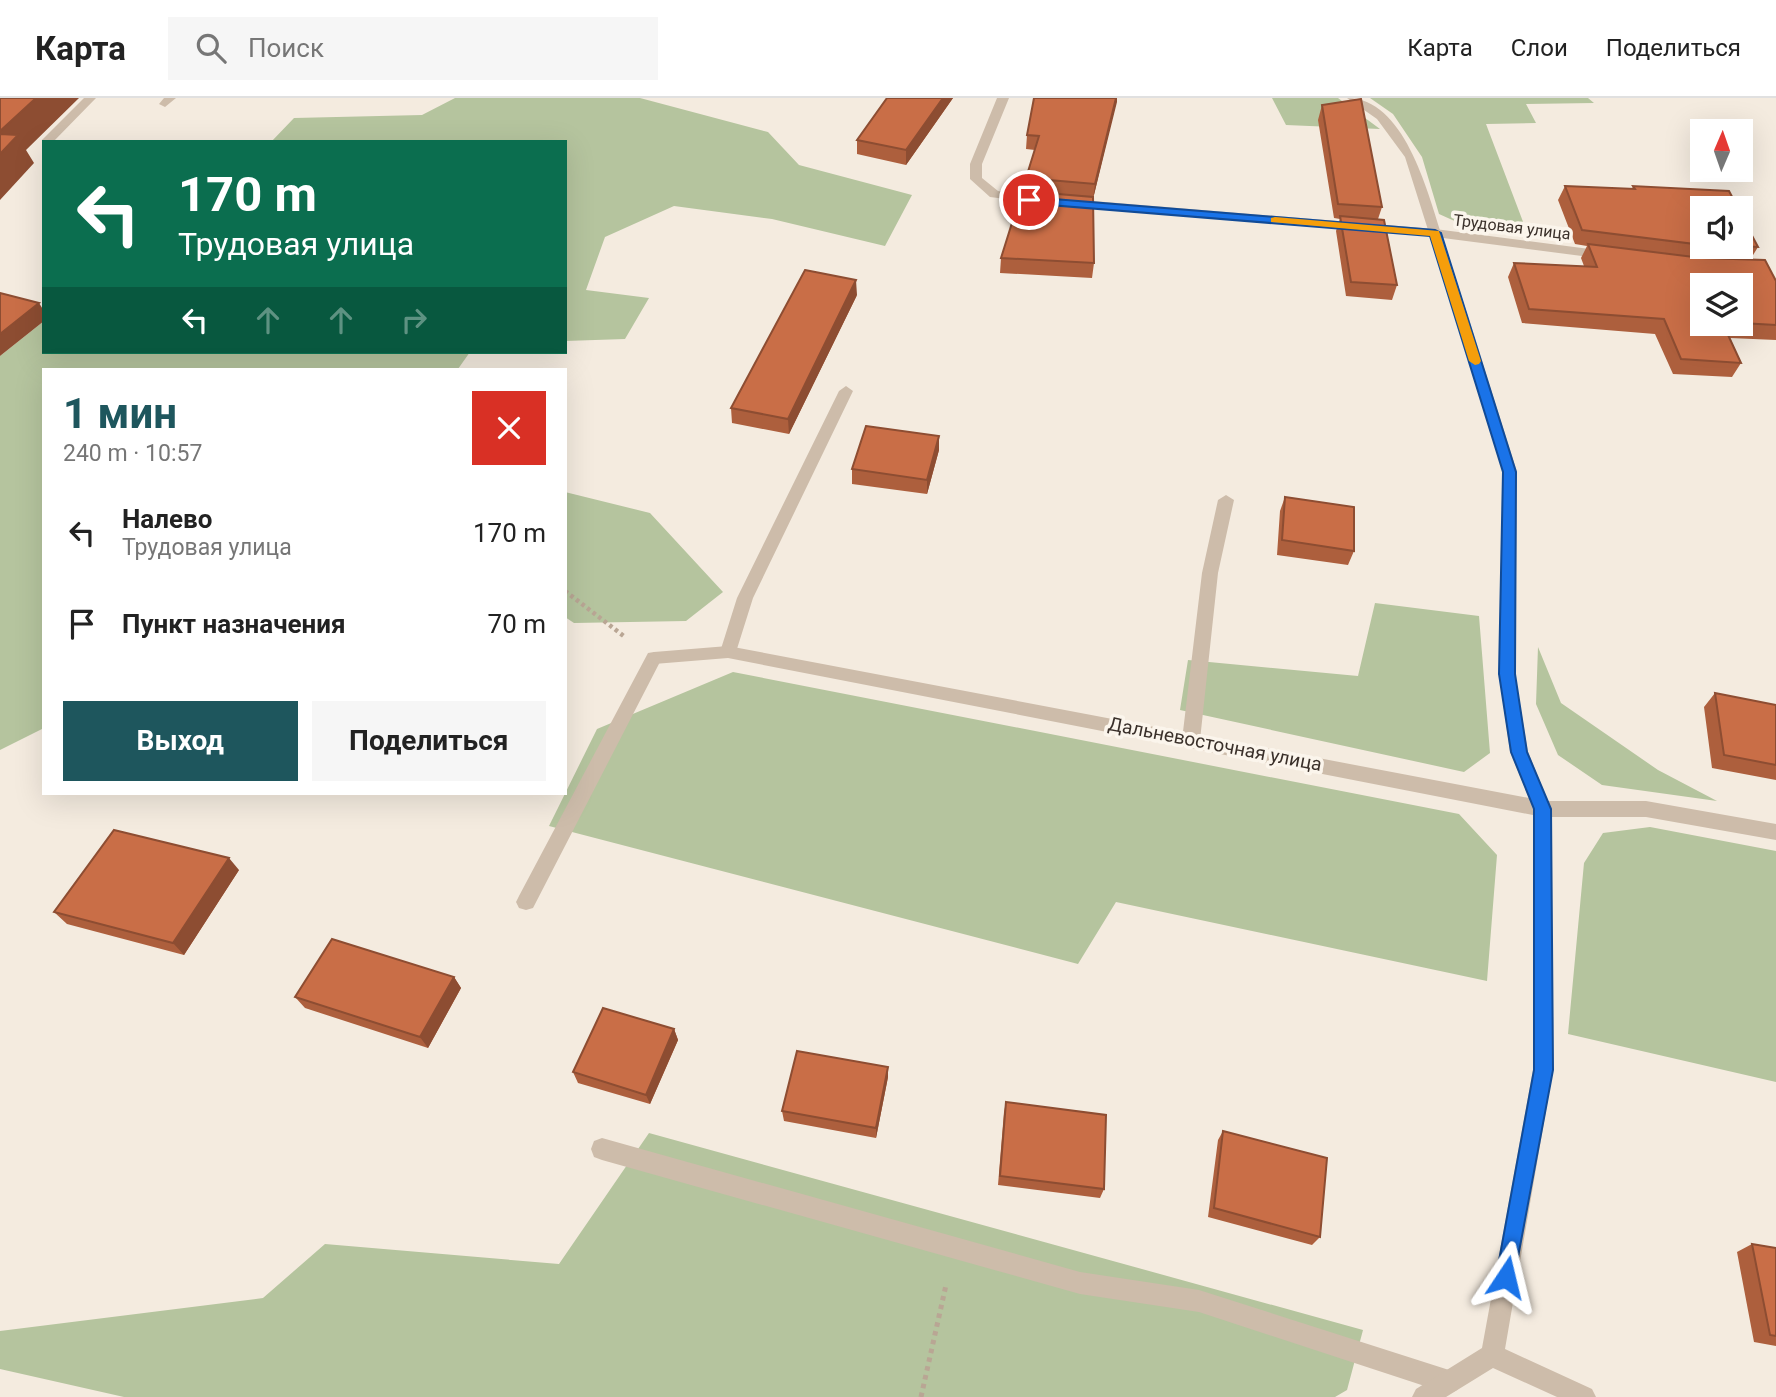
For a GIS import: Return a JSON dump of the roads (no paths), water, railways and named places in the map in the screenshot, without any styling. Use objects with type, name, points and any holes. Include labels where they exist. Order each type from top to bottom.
[{"type":"street","points":[[48,140],[90,98]]},
{"type":"street","name":"Трудовая улица","points":[[1003,98],[976,164],[976,179],[994,194],[1029,200],[1435,233],[1612,256]]},
{"type":"street","points":[[1353,98],[1381,117],[1411,157],[1510,472],[1507,674],[1519,752],[1542,809],[1543,1070],[1492,1355],[1424,1397]]},
{"type":"street","points":[[729,652],[745,598],[846,391]]},
{"type":"street","points":[[1191,740],[1210,573],[1226,500]]},
{"type":"street","name":"Дальневосточная улица","points":[[526,902],[654,658],[729,652],[1542,809],[1646,809],[1776,832]]},
{"type":"street","points":[[602,1149],[1080,1283],[1199,1301],[1449,1382]]},
{"type":"street","points":[[1492,1355],[1584,1397]]}]
